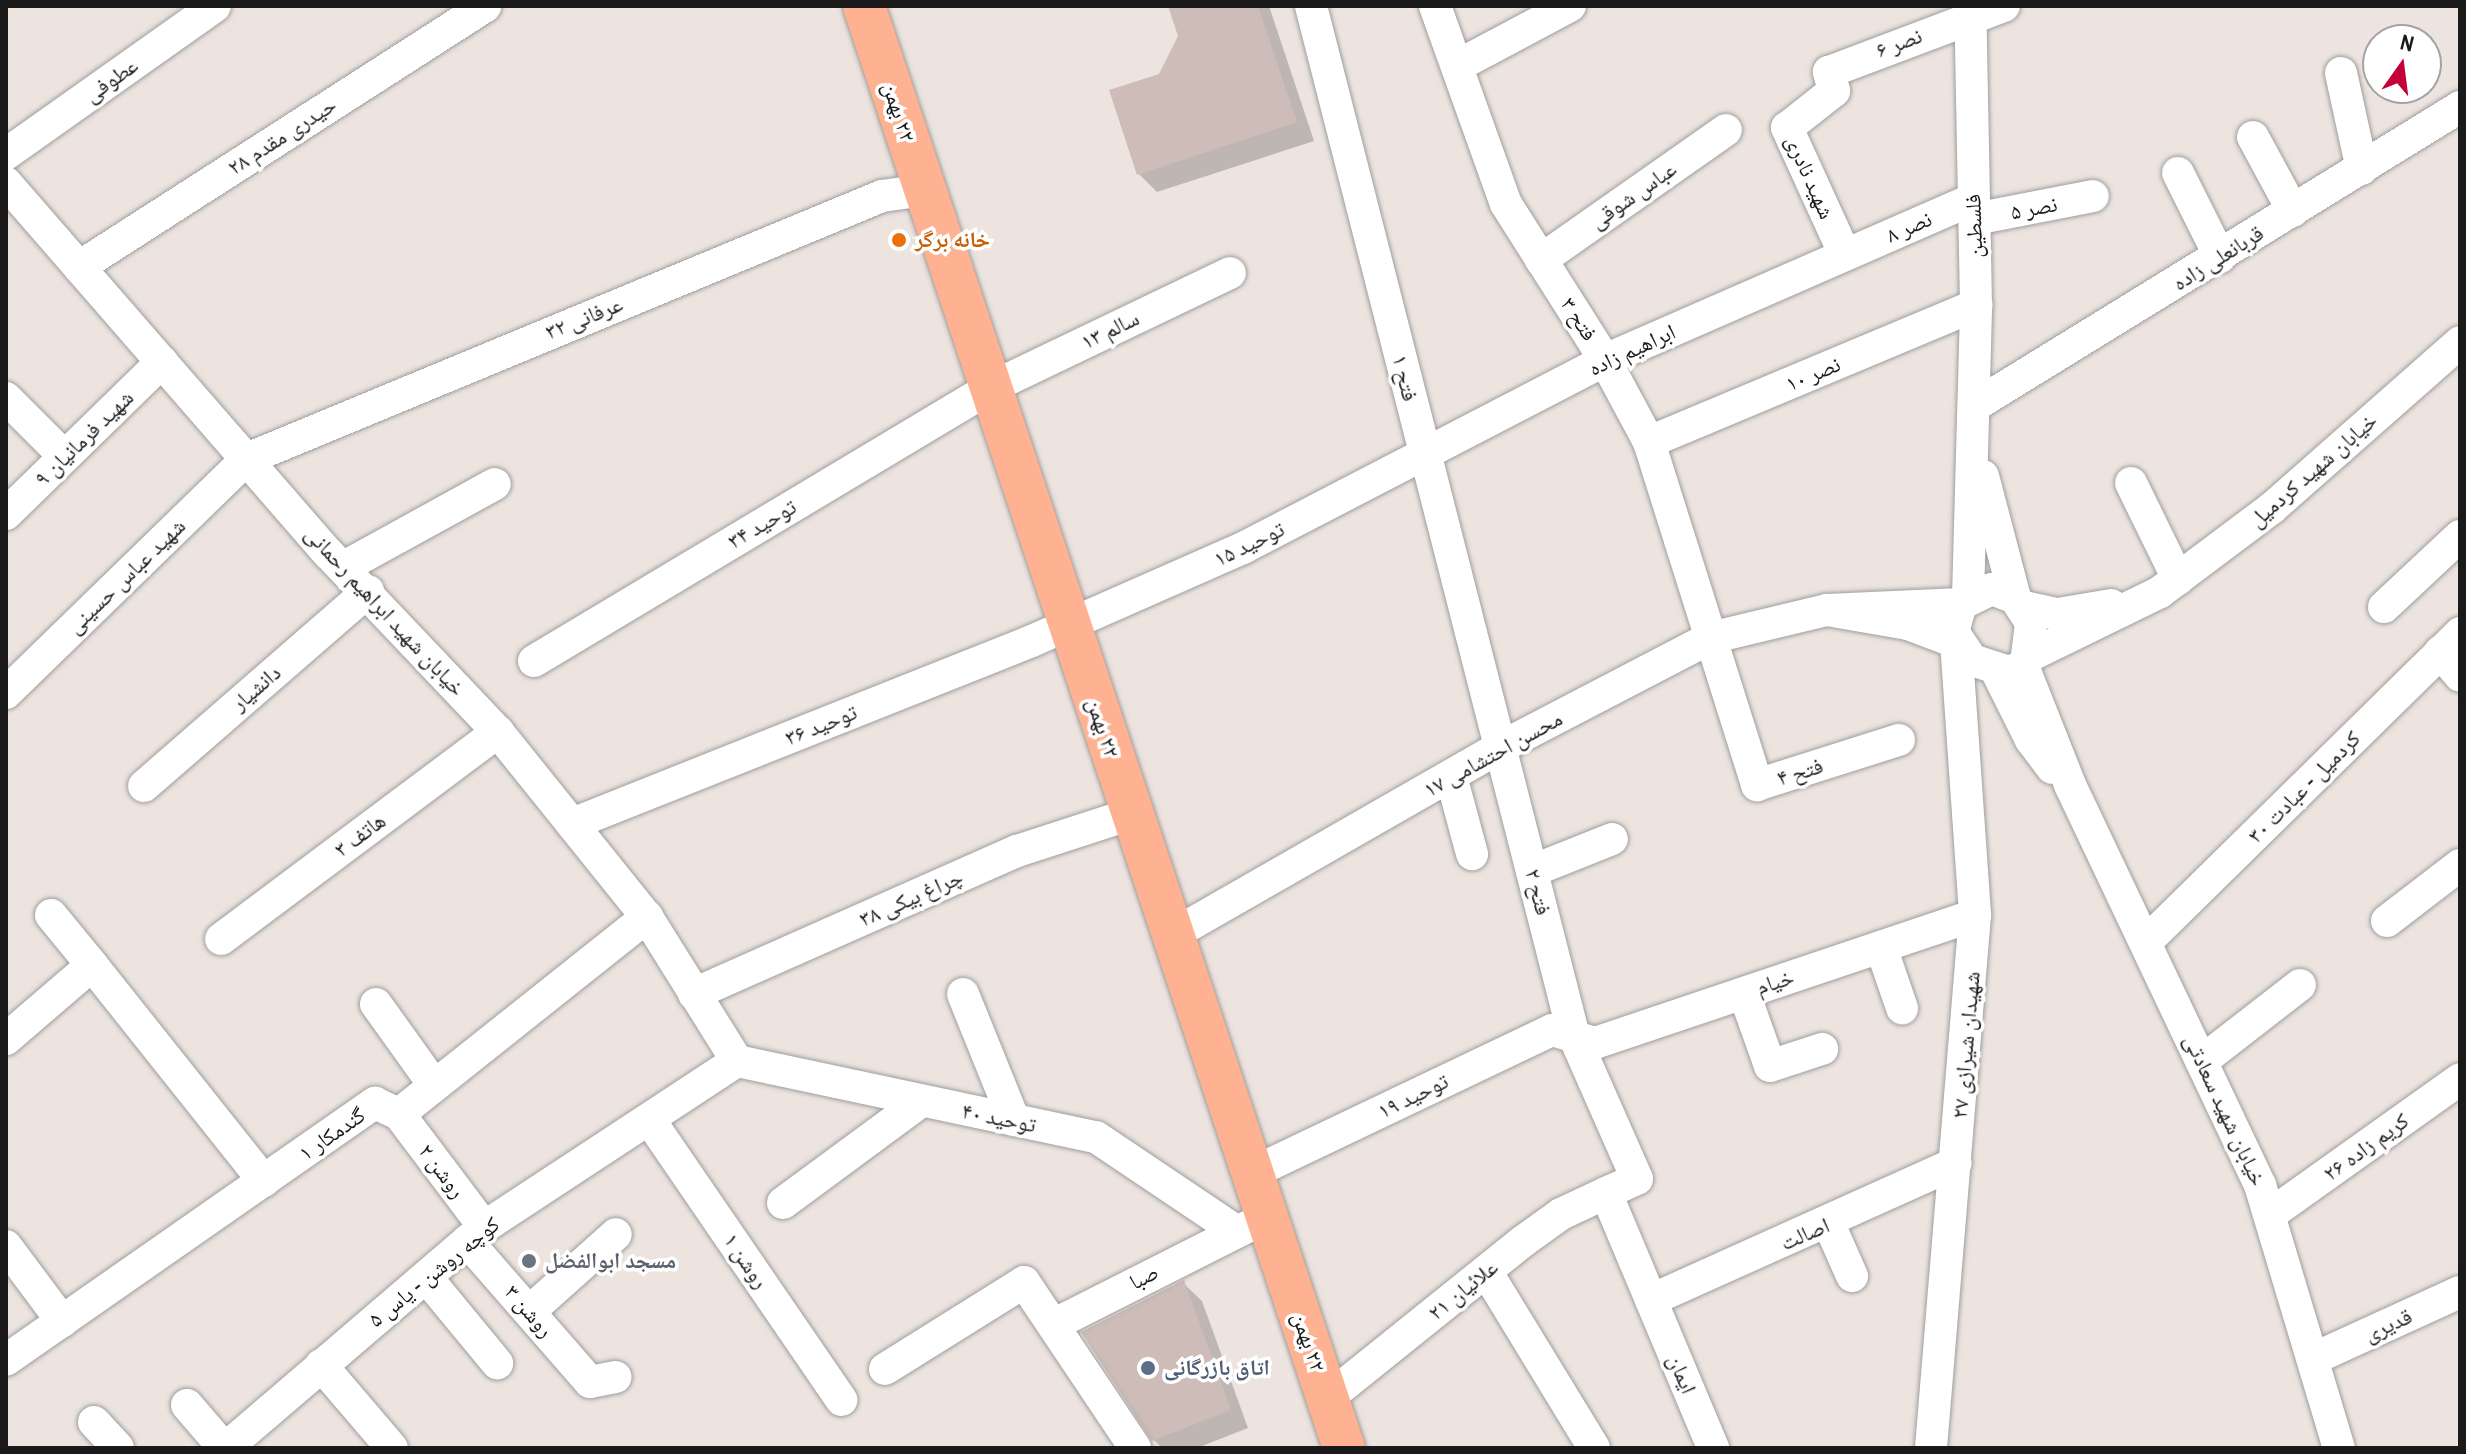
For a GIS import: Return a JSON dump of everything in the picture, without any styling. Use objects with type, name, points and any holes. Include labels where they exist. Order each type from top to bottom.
[{"type":"main road","name":"٢٢ بهمن","points":[[864,6],[1252,1173],[1251,1225],[1328,1398],[1344,1448]]},
{"type":"street","name":"عطوفی","points":[[6,154],[215,6]]},
{"type":"street","name":"حیدری مقدم ۲۸","points":[[79,267],[485,6]]},
{"type":"street","name":"فتح ۱","points":[[1311,6],[1497,749]]},
{"type":"street","points":[[1457,66],[1570,6]]},
{"type":"street","name":"نصر ۶","points":[[1829,72],[1970,11],[2004,6]]},
{"type":"street","name":"فتح ۳","points":[[1434,7],[1490,167],[1541,260],[1605,360],[1649,442],[1710,638]]},
{"type":"street","name":"فلسطین","points":[[1970,11],[1976,305],[1975,446]]},
{"type":"street","name":"شهید نادری","points":[[1829,72],[1834,91],[1787,128],[1845,255]]},
{"type":"street","points":[[2341,73],[2362,169]]},
{"type":"street","name":"قربانعلی زاده","points":[[1974,406],[2460,107]]},
{"type":"street","name":"عباس شوقی","points":[[1541,260],[1726,130]]},
{"type":"street","points":[[2253,137],[2293,211]]},
{"type":"street","points":[[2178,173],[2220,257]]},
{"type":"street","name":"خیابان شهید ابراهیم رحمانی","points":[[7,187],[344,567],[498,732],[647,917],[737,1061]]},
{"type":"street","name":"عرفانی ۳۲","points":[[247,459],[882,196],[924,190]]},
{"type":"street","name":"نصر ۵","points":[[1974,209],[2093,196]]},
{"type":"street","name":"نصر ۸","points":[[1845,255],[1974,209]]},
{"type":"street","name":"ابراهیم زاده","points":[[1425,455],[1605,360],[1845,255]]},
{"type":"street","name":"سالم ۱۳","points":[[990,388],[1230,273]]},
{"type":"street","name":"نصر ۱۰","points":[[1649,442],[1976,305]]},
{"type":"street","name":"خیابان شهید کردمیل","points":[[2169,585],[2272,508],[2460,342]]},
{"type":"street","name":"شهید فرمانیان ۹","points":[[6,514],[63,455],[162,362]]},
{"type":"street","name":"توحید ۳۴","points":[[534,661],[990,388]]},
{"type":"street","points":[[6,398],[63,455]]},
{"type":"street","points":[[1975,446],[1965,600],[1953,622],[1956,642],[1972,660],[2015,665],[2169,585]]},
{"type":"street","points":[[1975,446],[2019,602],[2032,633],[2015,665]]},
{"type":"street","name":"توحید ۱۵","points":[[1069,625],[1243,548],[1425,455]]},
{"type":"street","name":"شهید عباس حسینی","points":[[6,693],[247,459]]},
{"type":"street","points":[[2131,483],[2169,585]]},
{"type":"street","points":[[344,567],[495,484]]},
{"type":"street","points":[[2384,607],[2460,536]]},
{"type":"street","points":[[1965,600],[1992,589],[2019,602],[2058,614],[2093,610],[2169,585]]},
{"type":"street","name":"دانشیار","points":[[144,786],[368,591]]},
{"type":"street","name":"محسن احتشامی ۱۷","points":[[1174,934],[1497,749],[1710,638],[1827,610],[1965,600]]},
{"type":"street","name":"محسن احتشامی ۱۷","points":[[1827,610],[1908,624],[1956,642]]},
{"type":"street","name":"توحید ۳۶","points":[[572,824],[1069,625]]},
{"type":"street","name":"فتح ۴","points":[[1710,638],[1757,785],[1899,740]]},
{"type":"street","name":"شهیدان شیرازی ۲۷","points":[[1931,1448],[1975,915],[1956,642]]},
{"type":"street","name":"کردمیل - عبادت ۳۰","points":[[2148,940],[2453,654]]},
{"type":"street","name":"خیابان شهید سعادتی","points":[[2015,665],[2031,740],[2071,787],[2148,940],[2271,1214],[2339,1448]]},
{"type":"street","name":"هاتف ۳","points":[[221,939],[498,732]]},
{"type":"street","name":"فتح ۲","points":[[1497,749],[1574,1036],[1637,1179],[1606,1193]]},
{"type":"street","points":[[1451,776],[1472,854]]},
{"type":"street","name":"چراغ بیکی ۳۸","points":[[694,994],[1017,851],[1131,814]]},
{"type":"street","points":[[1532,871],[1612,839]]},
{"type":"street","points":[[2387,921],[2456,878]]},
{"type":"street","points":[[51,915],[264,1181]]},
{"type":"street","name":"خیام","points":[[1574,1036],[1595,1043],[1975,915]]},
{"type":"street","name":"گندمکار ۱","points":[[6,1360],[375,1103],[399,1114],[647,917]]},
{"type":"street","points":[[1881,947],[1902,1008]]},
{"type":"street","points":[[6,1039],[92,965]]},
{"type":"street","points":[[2202,1061],[2300,985]]},
{"type":"street","points":[[1744,993],[1770,1066],[1822,1049]]},
{"type":"street","points":[[963,994],[1014,1120]]},
{"type":"street","points":[[376,1004],[434,1085]]},
{"type":"street","name":"توحید ۱۹","points":[[1252,1173],[1552,1030],[1574,1036]]},
{"type":"street","name":"توحید ۴۰","points":[[737,1061],[1096,1137],[1251,1225]]},
{"type":"street","name":"کوچه روشن - یاس ۵","points":[[225,1448],[476,1234],[651,1122],[737,1061]]},
{"type":"street","name":"کریم زاده ۲۶","points":[[2271,1214],[2460,1079]]},
{"type":"street","points":[[783,1203],[920,1102]]},
{"type":"street","name":"روشن ۲","points":[[399,1114],[476,1234]]},
{"type":"street","name":"روشن ۱","points":[[651,1122],[841,1400]]},
{"type":"street","name":"اصالت","points":[[1651,1300],[1829,1224],[1956,1163]]},
{"type":"street","name":"علائیان ۲۱","points":[[1328,1398],[1561,1214],[1606,1193]]},
{"type":"street","name":"ایمان","points":[[1606,1193],[1713,1448]]},
{"type":"street","points":[[1829,1224],[1852,1276]]},
{"type":"street","name":"صبا","points":[[1053,1325],[1251,1225]]},
{"type":"street","name":"روشن ۳","points":[[476,1234],[530,1311],[603,1380]]},
{"type":"street","points":[[530,1311],[616,1234]]},
{"type":"street","points":[[6,1246],[62,1321]]},
{"type":"street","points":[[1486,1271],[1594,1448]]},
{"type":"street","points":[[426,1277],[497,1363]]},
{"type":"street","points":[[885,1369],[1024,1282],[1135,1448]]},
{"type":"street","name":"قدیری","points":[[2315,1358],[2460,1292]]},
{"type":"street","points":[[321,1365],[392,1448]]},
{"type":"street","points":[[187,1405],[225,1448]]},
{"type":"street","points":[[94,1422],[118,1448]]},
{"type":"building","points":[[1168,6],[1258,6],[1297,122],[1137,175],[1109,90],[1159,74],[1178,36]]},
{"type":"building","name":"اتاق بازرگانی","points":[[1184,1280],[1231,1410],[1152,1441],[1081,1332]]},
{"type":"place","name":"خانه برگر","points":[[899,240]]},
{"type":"place","name":"مسجد ابوالفضل","points":[[529,1261]]},
{"type":"place","name":"اتاق بازرگانی","points":[[1148,1368]]}]
